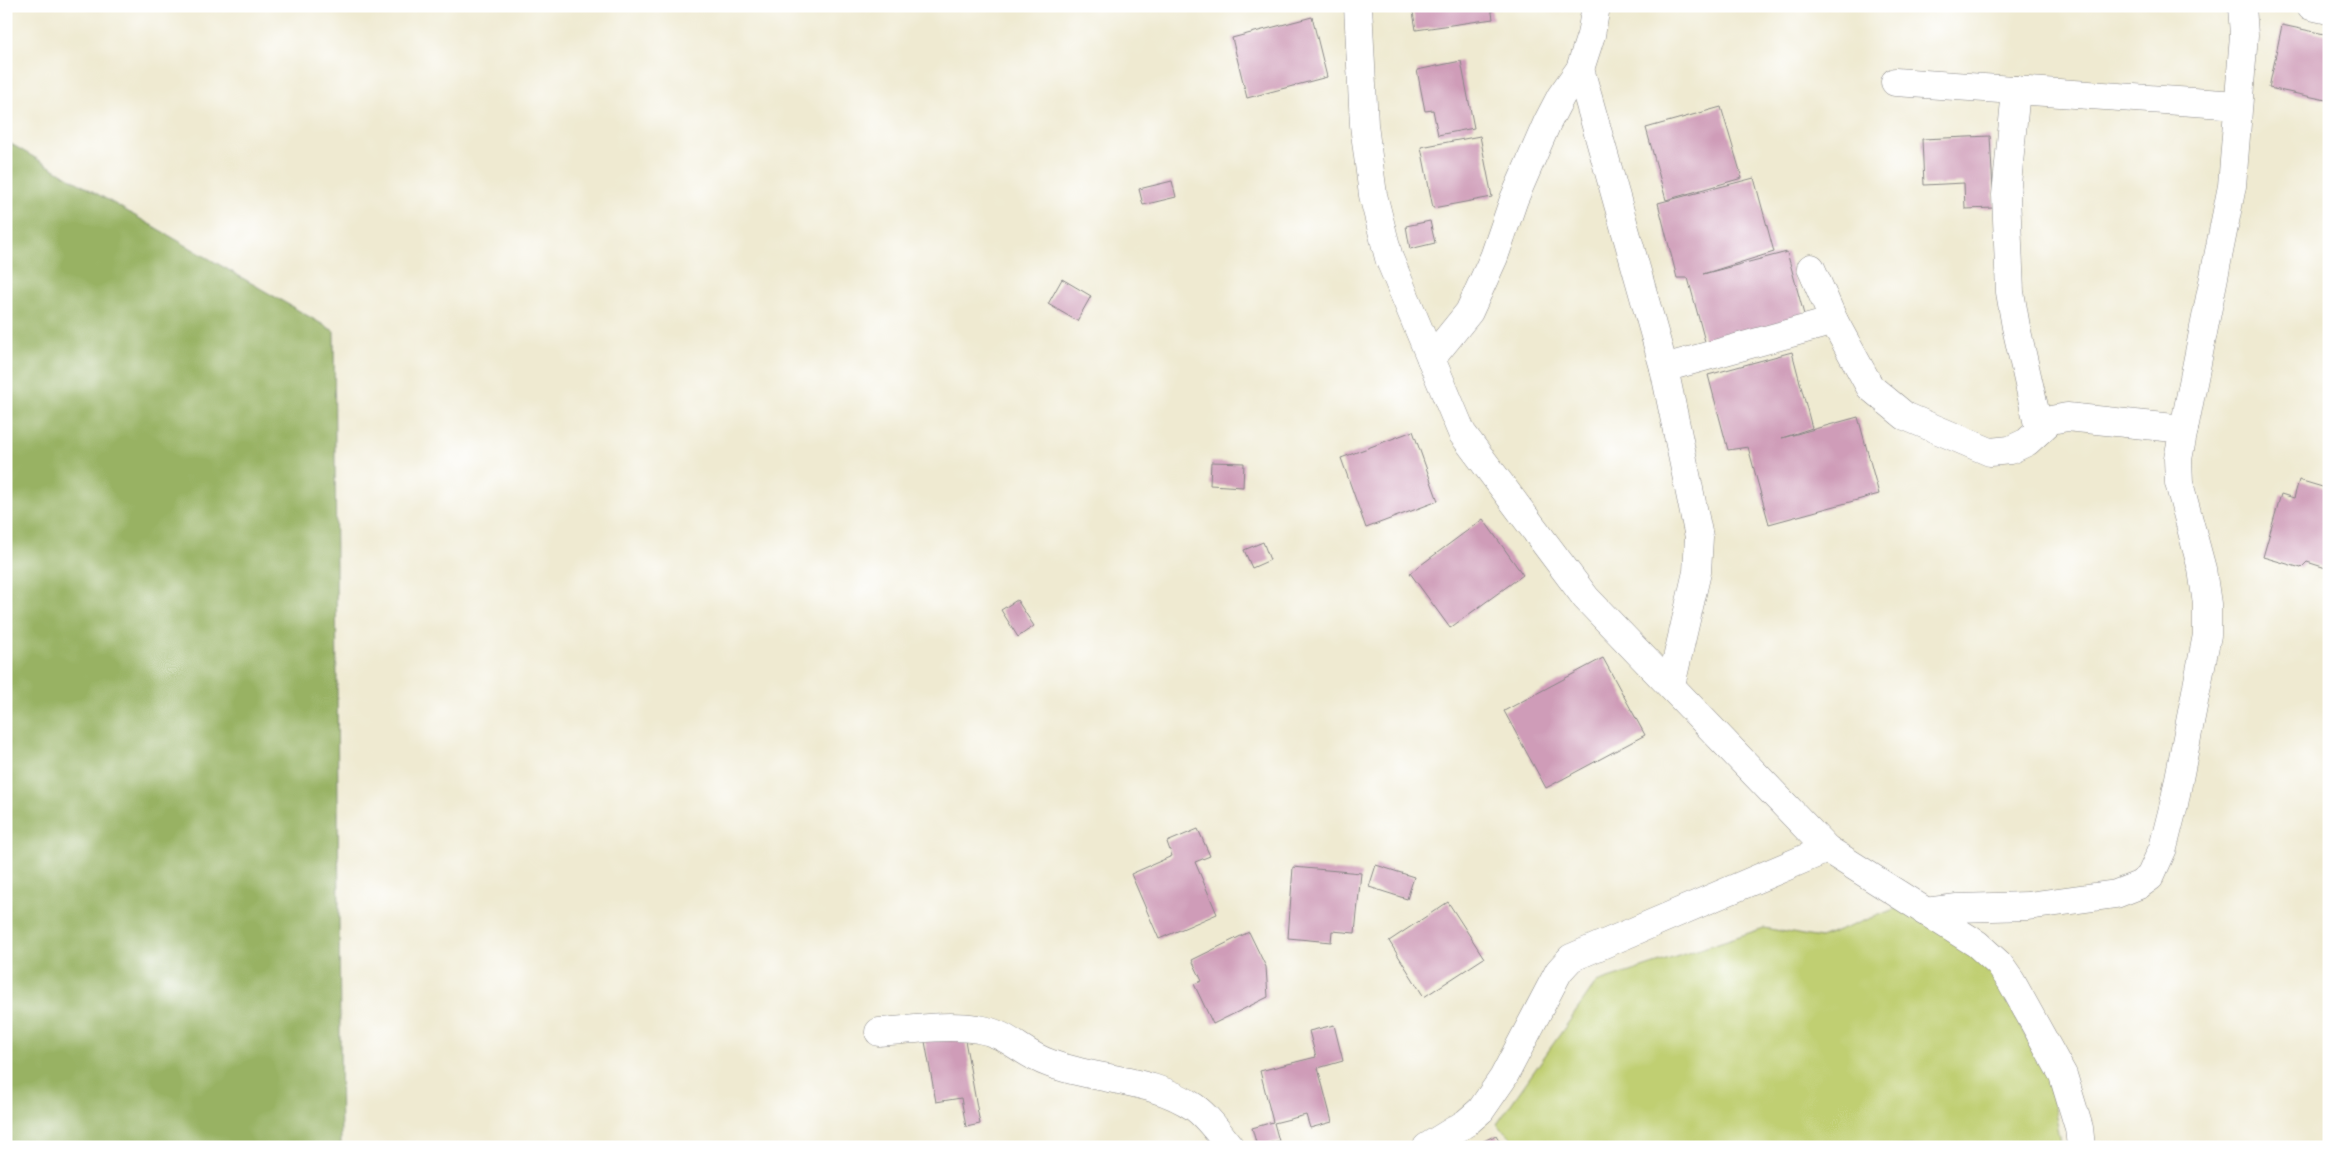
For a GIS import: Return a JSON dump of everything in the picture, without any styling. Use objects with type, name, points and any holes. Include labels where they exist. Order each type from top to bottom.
[{"type":"street","points":[[1358,6],[1364,125],[1373,196],[1389,258],[1462,433],[1586,598],[1827,849],[1978,944],[1998,964],[2011,981],[2063,1075],[2080,1128],[2081,1147]]},
{"type":"street","points":[[1431,359],[1469,312],[1494,257],[1514,199],[1547,122],[1561,96],[1580,69],[1590,42],[1596,6]]},
{"type":"street","points":[[1925,912],[1957,908],[2028,906],[2116,894],[2139,885],[2150,877],[2163,848],[2174,804],[2207,635],[2202,569],[2179,483],[2178,460],[2232,186],[2244,35],[2242,6]]},
{"type":"street","points":[[2312,6],[2329,10]]},
{"type":"street","points":[[1580,69],[1664,368],[1699,537],[1697,572],[1671,685]]},
{"type":"street","points":[[1895,82],[2238,106]]},
{"type":"street","points":[[2016,90],[2006,195],[2010,292],[2039,429]]},
{"type":"street","points":[[1811,268],[1834,321],[1870,386],[1905,416],[1976,448],[1990,452],[2010,450],[2027,442],[2051,420],[2067,417],[2184,429]]},
{"type":"street","points":[[1664,368],[1834,321]]},
{"type":"street","points":[[1427,1147],[1466,1123],[1481,1110],[1503,1078],[1559,971],[1572,958],[1827,849]]},
{"type":"street","points":[[879,1032],[954,1028],[978,1029],[1000,1034],[1049,1064],[1085,1074],[1151,1087],[1180,1099],[1200,1113],[1230,1147]]},
{"type":"green space","points":[[6,141],[334,331],[341,1147],[6,1147]]},
{"type":"green space","points":[[1902,906],[1980,950],[2048,1078],[2062,1147],[1520,1147],[1497,1124],[1596,983],[1764,928],[1820,938]]},
{"type":"building","points":[[1412,6],[1491,6],[1493,19],[1416,30]]},
{"type":"building","points":[[1312,17],[1327,77],[1247,98],[1232,38]]},
{"type":"building","points":[[2282,25],[2329,35],[2329,88],[2326,100],[2269,88]]},
{"type":"building","points":[[1461,61],[1474,128],[1438,135],[1433,110],[1425,111],[1417,70]]},
{"type":"building","points":[[1721,107],[1742,178],[1666,200],[1646,128]]},
{"type":"building","points":[[1480,136],[1492,197],[1433,208],[1421,147]]},
{"type":"building","points":[[1990,136],[1994,208],[1965,209],[1964,183],[1924,185],[1922,139]]},
{"type":"building","points":[[1754,178],[1774,252],[1703,274],[1787,252],[1806,322],[1707,349],[1688,278],[1677,278],[1658,203]]},
{"type":"building","points":[[1172,181],[1176,197],[1143,205],[1139,189]]},
{"type":"building","points":[[1430,221],[1435,243],[1410,249],[1406,226]]},
{"type":"building","points":[[1062,279],[1091,296],[1077,321],[1048,304]]},
{"type":"building","points":[[1792,352],[1812,428],[1782,438],[1858,417],[1879,494],[1769,524],[1748,447],[1728,450],[1708,375]]},
{"type":"building","points":[[1413,431],[1438,501],[1366,528],[1341,458]]},
{"type":"building","points":[[1211,462],[1244,463],[1243,487],[1210,485]]},
{"type":"building","points":[[2299,480],[2329,489],[2329,569],[2307,562],[2301,568],[2263,557],[2281,494],[2294,498]]},
{"type":"building","points":[[1483,519],[1523,575],[1450,628],[1410,573]]},
{"type":"building","points":[[1263,542],[1270,560],[1252,568],[1244,550]]},
{"type":"building","points":[[1017,600],[1034,626],[1018,637],[1001,610]]},
{"type":"building","points":[[1603,658],[1645,735],[1546,788],[1504,711]]},
{"type":"building","points":[[1198,829],[1210,856],[1195,862],[1217,914],[1159,939],[1131,874],[1172,856],[1167,842]]},
{"type":"building","points":[[1376,865],[1414,877],[1407,899],[1369,887]]},
{"type":"building","points":[[1293,867],[1361,873],[1355,933],[1332,931],[1331,942],[1288,938]]},
{"type":"building","points":[[1448,902],[1484,958],[1424,997],[1389,941]]},
{"type":"building","points":[[1249,932],[1266,967],[1268,997],[1213,1024],[1194,984],[1202,981],[1192,960]]},
{"type":"building","points":[[1334,1025],[1343,1061],[1318,1068],[1332,1122],[1310,1128],[1306,1115],[1274,1123],[1279,1141],[1257,1146],[1252,1128],[1273,1122],[1260,1071],[1316,1057],[1309,1031]]},
{"type":"building","points":[[963,1029],[980,1124],[966,1127],[961,1098],[936,1102],[924,1036]]},
{"type":"building","points":[[1496,1135],[1503,1147],[1472,1147]]}]
